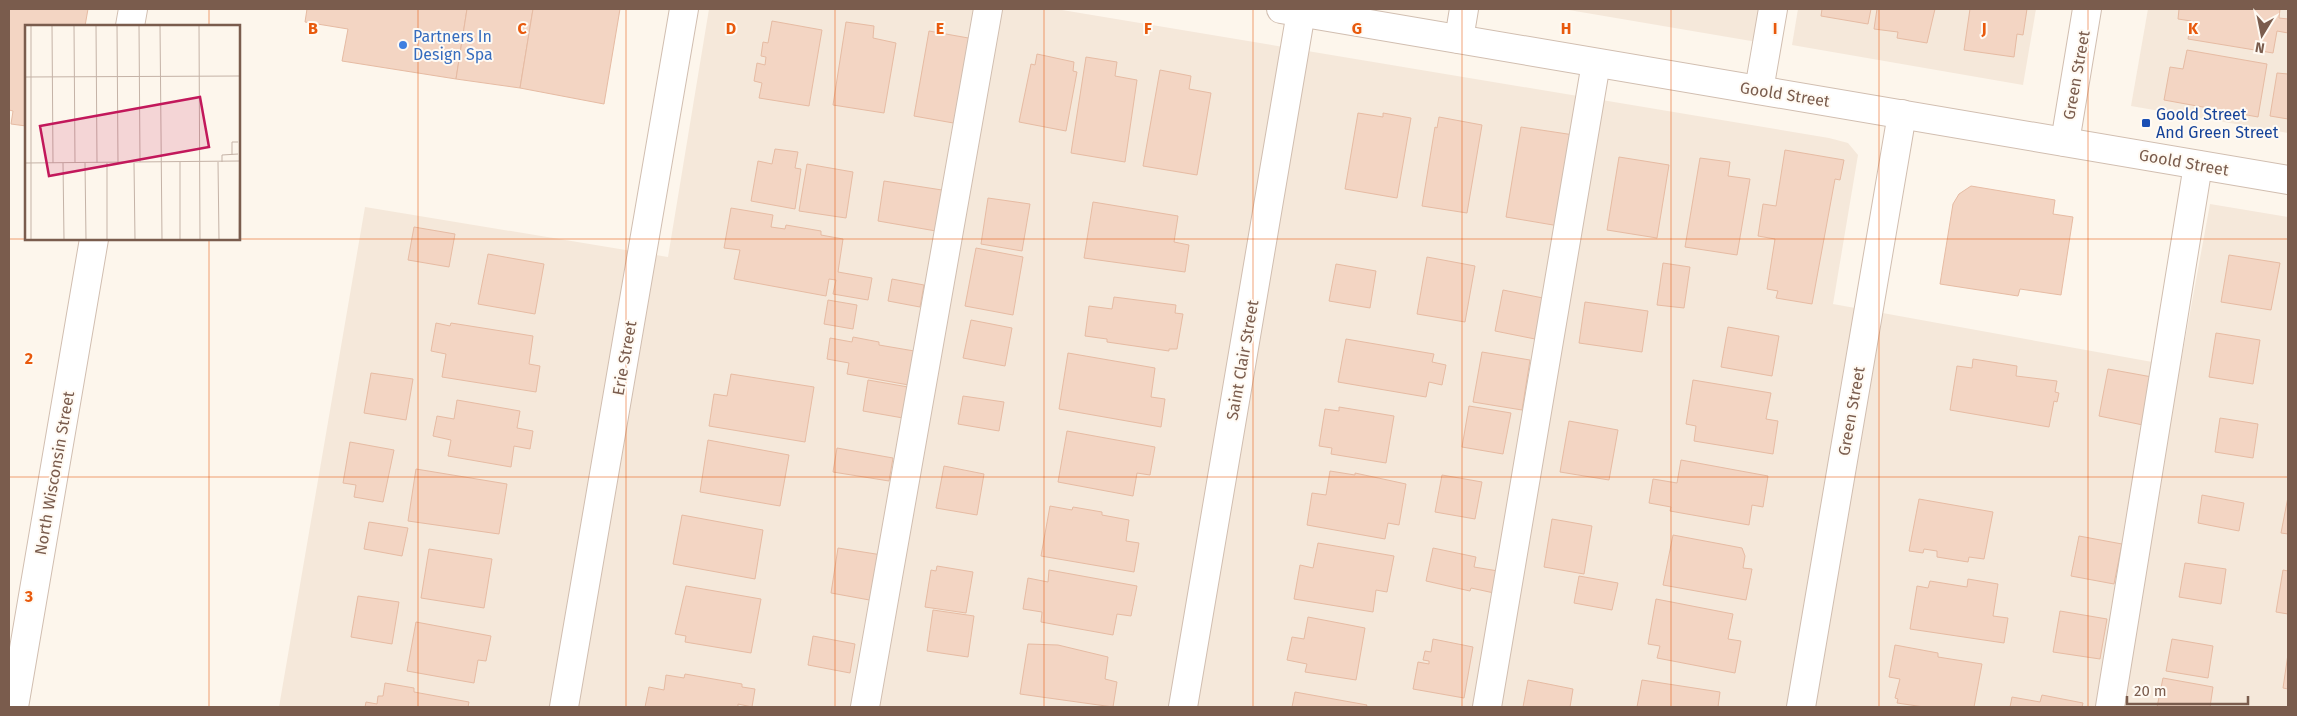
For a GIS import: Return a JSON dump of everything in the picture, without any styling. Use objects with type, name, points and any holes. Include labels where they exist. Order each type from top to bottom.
[{"type":"street","points":[[130,25],[134,9]]},
{"type":"street","name":"Erie Street","points":[[564,707],[684,9]]},
{"type":"street","points":[[865,707],[988,9]]},
{"type":"street","points":[[1459,39],[1464,9]]},
{"type":"street","points":[[1759,90],[1773,9]]},
{"type":"street","name":"Green Street","points":[[2065,142],[2087,9]]},
{"type":"street","name":"Goold Street","points":[[1291,10],[2288,180]]},
{"type":"street","name":"Saint Clair Street","points":[[1183,707],[1291,10]]},
{"type":"street","points":[[1487,707],[1596,63]]},
{"type":"street","name":"Green Street","points":[[1801,707],[1902,114]]},
{"type":"street","points":[[2110,707],[2198,165]]},
{"type":"street","name":"North Wisconsin Street","points":[[14,707],[94,240]]},
{"type":"shaded area","points":[[709,9],[1056,9],[1829,138],[1848,143],[1858,155],[1833,304],[2180,367],[2210,204],[2288,217],[2288,707],[279,707],[365,207],[668,257]]},
{"type":"shaded area","points":[[1563,9],[1763,9],[1757,42]]},
{"type":"shaded area","points":[[1798,9],[2036,9],[2023,85],[1792,45]]},
{"type":"shaded area","points":[[2148,9],[2288,9],[2288,133],[2131,106]]},
{"type":"building","points":[[9,9],[88,9],[85,25],[25,25],[25,126],[11,124],[13,111],[9,110]]},
{"type":"building","name":"Partners In Design Spa","points":[[307,9],[467,9],[456,79],[342,61],[348,29],[305,22]]},
{"type":"building","points":[[467,9],[533,9],[520,88],[456,79]]},
{"type":"building","points":[[533,9],[620,9],[604,104],[520,88]]},
{"type":"building","points":[[1822,9],[1871,9],[1868,24],[1821,16]]},
{"type":"building","points":[[1877,9],[1935,9],[1927,43],[1897,38],[1898,32],[1874,29]]},
{"type":"building","points":[[1970,9],[2027,9],[2023,35],[2017,34],[2014,57],[1964,50]]},
{"type":"building","points":[[2179,9],[2280,9],[2279,18],[2288,19],[2288,33],[2277,31],[2273,53],[2188,39],[2191,21],[2178,19]]},
{"type":"building","points":[[772,21],[822,30],[809,106],[759,98],[762,83],[754,81],[757,63],[765,65],[766,57],[761,56],[763,42],[768,43]]},
{"type":"building","points":[[846,22],[874,26],[873,38],[896,43],[884,113],[833,105]]},
{"type":"building","points":[[929,31],[974,39],[959,124],[914,116]]},
{"type":"building","points":[[2187,50],[2267,64],[2258,117],[2164,100],[2170,67],[2183,69]]},
{"type":"building","points":[[1037,54],[1074,62],[1073,71],[1077,72],[1066,131],[1019,122],[1031,64],[1035,65]]},
{"type":"building","points":[[1086,57],[1117,62],[1115,76],[1137,80],[1125,162],[1071,153]]},
{"type":"building","points":[[1160,70],[1191,76],[1189,89],[1211,93],[1197,175],[1143,166]]},
{"type":"building","points":[[2277,73],[2288,74],[2288,119],[2270,116]]},
{"type":"building","points":[[1358,113],[1383,117],[1383,113],[1411,118],[1397,198],[1345,189]]},
{"type":"building","points":[[1439,117],[1482,125],[1467,213],[1422,206],[1435,127],[1437,128]]},
{"type":"building","points":[[1521,127],[1574,135],[1559,226],[1506,217]]},
{"type":"building","points":[[775,149],[798,152],[795,168],[801,169],[795,209],[751,201],[758,161],[772,164]]},
{"type":"building","points":[[1785,150],[1844,160],[1840,180],[1835,179],[1812,304],[1776,298],[1778,291],[1767,289],[1775,239],[1758,236],[1763,204],[1776,206]]},
{"type":"building","points":[[1619,157],[1669,165],[1657,238],[1607,230]]},
{"type":"building","points":[[1700,158],[1730,162],[1728,176],[1750,179],[1737,255],[1685,247]]},
{"type":"building","points":[[807,164],[853,172],[846,218],[799,211]]},
{"type":"building","points":[[884,181],[942,190],[936,231],[878,221]]},
{"type":"building","points":[[1971,186],[2055,200],[2053,214],[2073,217],[2061,295],[2020,289],[2018,296],[1940,284],[1953,204],[1959,194]]},
{"type":"building","points":[[988,198],[1030,204],[1022,251],[981,244]]},
{"type":"building","points":[[1093,202],[1178,216],[1174,242],[1189,245],[1185,272],[1084,258]]},
{"type":"building","points":[[731,208],[773,215],[771,227],[785,229],[786,225],[821,231],[821,235],[843,239],[838,272],[872,278],[868,300],[833,294],[836,280],[829,279],[826,296],[734,279],[740,250],[724,248]]},
{"type":"building","points":[[414,227],[455,234],[449,267],[408,260]]},
{"type":"building","points":[[976,248],[1023,257],[1013,315],[965,306]]},
{"type":"building","points":[[488,254],[544,264],[535,314],[478,304]]},
{"type":"building","points":[[2229,255],[2280,263],[2271,310],[2221,302]]},
{"type":"building","points":[[1427,257],[1475,266],[1465,322],[1417,314]]},
{"type":"building","points":[[1663,263],[1690,267],[1684,308],[1657,305]]},
{"type":"building","points":[[1336,264],[1376,271],[1370,308],[1329,301]]},
{"type":"building","points":[[892,279],[924,285],[920,307],[888,301]]},
{"type":"building","points":[[1503,290],[1543,298],[1535,339],[1495,331]]},
{"type":"building","points":[[1114,297],[1176,305],[1175,313],[1183,314],[1177,349],[1169,349],[1169,351],[1107,342],[1107,339],[1085,336],[1089,306],[1112,309]]},
{"type":"building","points":[[828,300],[857,305],[853,329],[824,324]]},
{"type":"building","points":[[1585,302],[1648,311],[1642,352],[1579,343]]},
{"type":"building","points":[[971,320],[1012,328],[1005,366],[963,358]]},
{"type":"building","points":[[436,323],[450,326],[451,323],[533,336],[529,364],[540,366],[536,392],[442,377],[446,354],[431,351]]},
{"type":"building","points":[[1728,327],[1779,336],[1772,376],[1721,367]]},
{"type":"building","points":[[2216,333],[2260,340],[2253,384],[2209,377]]},
{"type":"building","points":[[853,337],[879,342],[879,345],[926,353],[920,387],[847,374],[849,363],[827,359],[830,338],[852,342]]},
{"type":"building","points":[[1346,339],[1434,354],[1432,362],[1446,365],[1442,385],[1429,382],[1426,397],[1338,382]]},
{"type":"building","points":[[1482,352],[1530,360],[1522,410],[1473,402]]},
{"type":"building","points":[[1068,353],[1155,368],[1151,397],[1165,399],[1161,427],[1059,409]]},
{"type":"building","points":[[1973,359],[2017,366],[2016,376],[2057,381],[2055,392],[2059,393],[2057,402],[2054,401],[2049,427],[1950,410],[1957,366],[1972,368]]},
{"type":"building","points":[[2108,369],[2152,377],[2143,425],[2099,416]]},
{"type":"building","points":[[371,373],[413,379],[406,420],[364,413]]},
{"type":"building","points":[[731,374],[814,387],[805,442],[709,426],[714,394],[727,396]]},
{"type":"building","points":[[868,380],[908,387],[903,418],[863,411]]},
{"type":"building","points":[[1693,380],[1771,393],[1766,419],[1778,421],[1773,454],[1694,441],[1696,426],[1686,424]]},
{"type":"building","points":[[963,396],[1004,402],[999,431],[958,424]]},
{"type":"building","points":[[457,400],[520,411],[517,428],[533,431],[530,449],[514,446],[511,467],[448,456],[451,440],[433,436],[437,416],[454,419]]},
{"type":"building","points":[[1469,406],[1511,413],[1503,454],[1462,447]]},
{"type":"building","points":[[1339,407],[1394,416],[1386,463],[1331,454],[1332,448],[1319,446],[1325,409],[1339,411]]},
{"type":"building","points":[[2220,418],[2258,424],[2253,458],[2215,452]]},
{"type":"building","points":[[1569,421],[1618,430],[1609,480],[1560,472]]},
{"type":"building","points":[[1067,431],[1155,447],[1150,475],[1137,473],[1133,496],[1058,482]]},
{"type":"building","points":[[708,440],[789,455],[780,506],[700,492]]},
{"type":"building","points":[[350,442],[394,450],[383,502],[354,497],[356,485],[343,483]]},
{"type":"building","points":[[837,448],[893,458],[889,481],[833,472]]},
{"type":"building","points":[[1681,460],[1768,476],[1763,507],[1752,505],[1749,525],[1670,511],[1671,507],[1649,503],[1653,479],[1677,483]]},
{"type":"building","points":[[944,466],[984,474],[977,515],[936,508]]},
{"type":"building","points":[[416,469],[507,484],[499,534],[408,521]]},
{"type":"building","points":[[1330,471],[1355,475],[1355,473],[1406,484],[1399,525],[1388,523],[1385,539],[1307,525],[1312,493],[1326,495]]},
{"type":"building","points":[[1442,475],[1482,482],[1475,519],[1435,512]]},
{"type":"building","points":[[2202,495],[2244,503],[2239,531],[2198,523]]},
{"type":"building","points":[[2288,497],[2288,534],[2281,533]]},
{"type":"building","points":[[1919,499],[1993,512],[1984,559],[1969,557],[1968,562],[1937,557],[1937,551],[1924,549],[1923,553],[1909,551]]},
{"type":"building","points":[[1050,506],[1072,510],[1073,507],[1102,512],[1102,515],[1129,520],[1126,541],[1139,543],[1134,572],[1041,556]]},
{"type":"building","points":[[682,515],[763,530],[755,579],[673,564]]},
{"type":"building","points":[[1552,519],[1592,526],[1584,574],[1544,567]]},
{"type":"building","points":[[369,522],[408,528],[402,556],[364,549]]},
{"type":"building","points":[[1673,535],[1742,548],[1745,556],[1743,568],[1752,569],[1746,600],[1663,585]]},
{"type":"building","points":[[2079,536],[2122,544],[2114,584],[2071,576]]},
{"type":"building","points":[[1318,543],[1394,556],[1387,592],[1376,590],[1373,612],[1294,599],[1300,565],[1313,568]]},
{"type":"building","points":[[838,548],[882,555],[875,601],[831,593]]},
{"type":"building","points":[[1433,548],[1476,557],[1474,567],[1498,571],[1494,593],[1471,588],[1470,591],[1426,581]]},
{"type":"building","points":[[429,549],[492,559],[484,608],[421,598]]},
{"type":"building","points":[[2185,563],[2226,569],[2221,604],[2179,597]]},
{"type":"building","points":[[937,566],[973,572],[966,613],[925,607],[931,570],[936,571]]},
{"type":"building","points":[[1049,570],[1137,586],[1131,616],[1117,614],[1113,635],[1041,622],[1042,612],[1023,609],[1028,578],[1048,582]]},
{"type":"building","points":[[2283,570],[2288,571],[2288,614],[2276,612]]},
{"type":"building","points":[[1579,576],[1618,583],[1612,610],[1574,603]]},
{"type":"building","points":[[1968,579],[1998,584],[1993,616],[2008,618],[2004,643],[1910,629],[1917,586],[1928,588],[1930,581],[1967,587]]},
{"type":"building","points":[[686,586],[761,599],[751,653],[685,642],[686,636],[675,634]]},
{"type":"building","points":[[358,596],[399,602],[392,644],[351,637]]},
{"type":"building","points":[[1656,599],[1733,614],[1728,639],[1741,641],[1735,673],[1657,658],[1660,646],[1648,644]]},
{"type":"building","points":[[933,610],[974,616],[968,657],[927,651]]},
{"type":"building","points":[[2060,611],[2107,619],[2100,659],[2053,652]]},
{"type":"building","points":[[1308,617],[1365,628],[1356,680],[1305,672],[1307,664],[1287,660],[1292,637],[1304,639]]},
{"type":"building","points":[[416,622],[491,636],[486,661],[478,660],[474,683],[407,671]]},
{"type":"building","points":[[813,636],[855,644],[850,673],[808,665]]},
{"type":"building","points":[[1433,639],[1473,647],[1464,698],[1413,689],[1418,662],[1429,664],[1429,661],[1423,660],[1425,651],[1431,652]]},
{"type":"building","points":[[2172,639],[2213,646],[2208,678],[2166,671]]},
{"type":"building","points":[[1028,644],[1058,645],[1108,657],[1105,679],[1117,682],[1113,707],[1020,694]]},
{"type":"building","points":[[1895,645],[1938,653],[1938,657],[1982,664],[1974,707],[1924,707],[1897,703],[1898,699],[1895,698],[1900,679],[1889,677]]},
{"type":"building","points":[[2288,654],[2288,689],[2283,688]]},
{"type":"building","points":[[685,674],[742,684],[742,687],[755,689],[752,707],[738,704],[738,707],[645,707],[649,687],[664,690],[666,675],[684,678]]},
{"type":"building","points":[[2163,678],[2213,687],[2210,707],[2157,707]]},
{"type":"building","points":[[1528,680],[1573,689],[1570,707],[1523,707]]},
{"type":"building","points":[[1642,680],[1720,692],[1718,707],[1637,707]]},
{"type":"building","points":[[385,683],[414,688],[414,692],[469,702],[468,707],[365,707],[366,702],[377,704],[378,696],[383,696]]},
{"type":"building","points":[[1295,692],[1367,705],[1366,707],[1292,707]]},
{"type":"building","points":[[2042,695],[2083,703],[2082,707],[2010,707],[2012,697],[2040,702]]},
{"type":"place","name":"Partners In Design Spa","points":[[403,45]]},
{"type":"place","name":"Goold Street And Green Street","points":[[2146,123]]}]
